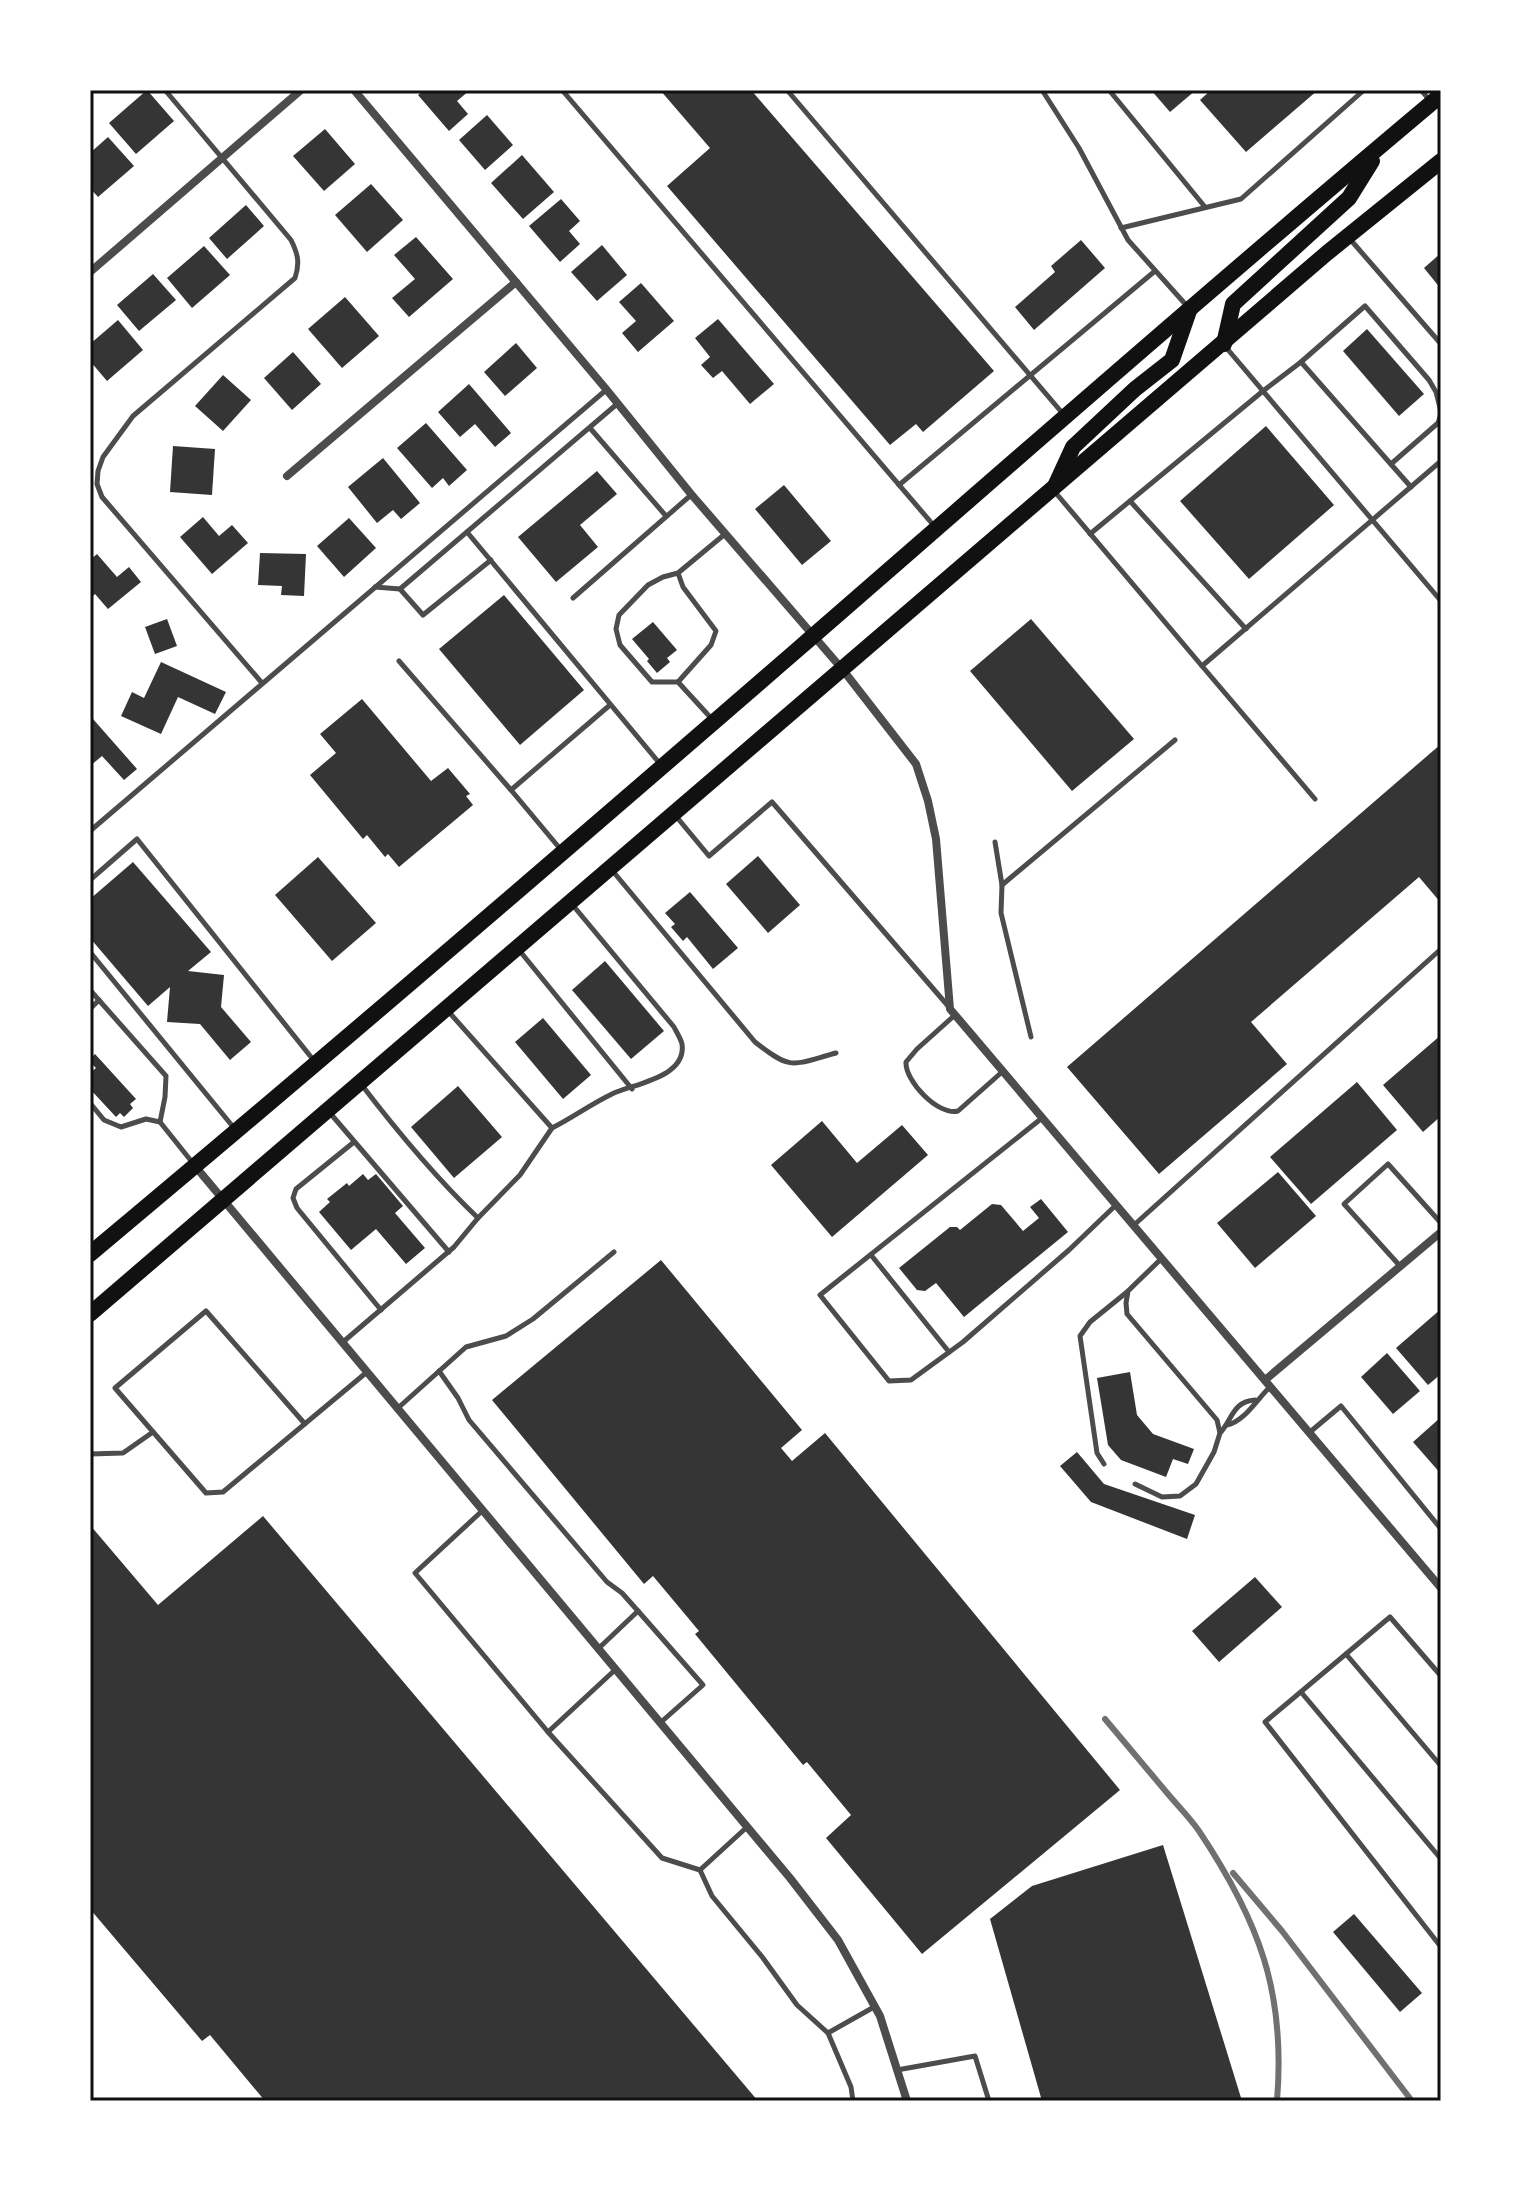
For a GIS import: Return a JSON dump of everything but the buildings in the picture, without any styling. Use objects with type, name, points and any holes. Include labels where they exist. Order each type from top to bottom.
[{"type":"main road","points":[[90,1254],[1382,146],[1431,96]]},
{"type":"main road","points":[[1224,344],[1233,304],[1349,198],[1382,146]]},
{"type":"main road","points":[[90,1314],[1348,237],[1441,161]]},
{"type":"main road","points":[[1053,490],[1073,447],[1135,389],[1172,360],[1190,310]]},
{"type":"street","points":[[90,272],[301,90]]},
{"type":"street","points":[[354,90],[691,494],[814,634],[916,764],[936,839],[953,1012],[1441,1588]]},
{"type":"street","points":[[287,476],[516,282]]},
{"type":"street","points":[[195,1166],[599,1648],[838,1940],[880,2016],[907,2101]]},
{"type":"street","points":[[1268,1383],[1441,1232]]},
{"type":"lane","points":[[165,90],[291,240],[298,254],[299,266],[295,278],[133,416],[103,457],[97,484],[102,497],[262,683]]},
{"type":"lane","points":[[562,90],[936,528]]},
{"type":"lane","points":[[787,90],[1065,416]]},
{"type":"lane","points":[[1042,90],[1079,148],[1128,240],[1190,310]]},
{"type":"lane","points":[[1109,90],[1205,207]]},
{"type":"lane","points":[[1121,228],[1241,199],[1364,90]]},
{"type":"lane","points":[[1348,237],[1441,344]]},
{"type":"lane","points":[[899,485],[1155,271]]},
{"type":"lane","points":[[1090,534],[1365,306],[1429,380],[1436,392],[1441,413],[1438,423],[1391,464]]},
{"type":"lane","points":[[1224,344],[1441,601]]},
{"type":"lane","points":[[1301,362],[1411,487]]},
{"type":"lane","points":[[90,831],[606,389]]},
{"type":"lane","points":[[400,589],[618,404]]},
{"type":"lane","points":[[590,428],[666,516]]},
{"type":"lane","points":[[1202,666],[1441,461]]},
{"type":"lane","points":[[1053,490],[1315,799]]},
{"type":"lane","points":[[573,598],[691,494]]},
{"type":"lane","points":[[1130,501],[1246,629]]},
{"type":"lane","points":[[467,532],[661,766]]},
{"type":"lane","points":[[714,721],[678,682],[652,682],[620,645],[616,629],[619,615],[648,585],[678,573],[725,533]]},
{"type":"lane","points":[[375,587],[400,589],[423,615],[491,560]]},
{"type":"lane","points":[[678,573],[683,587],[716,631],[711,645],[678,682]]},
{"type":"lane","points":[[399,661],[562,851]]},
{"type":"lane","points":[[511,790],[610,705]]},
{"type":"lane","points":[[1002,885],[1175,740]]},
{"type":"lane","points":[[674,814],[709,856],[772,802],[953,1012],[906,1062],[907,1073],[930,1102],[943,1111],[958,1111],[1003,1071]]},
{"type":"lane","points":[[90,880],[137,839],[316,1062]]},
{"type":"lane","points":[[995,842],[1002,885],[1001,913],[1031,1037]]},
{"type":"lane","points":[[611,869],[755,1042],[778,1060],[794,1064],[836,1053]]},
{"type":"lane","points":[[343,1342],[449,1252],[520,1175],[552,1128],[615,1092],[632,1089],[668,1072],[679,1059],[682,1044],[674,1027],[571,902]]},
{"type":"lane","points":[[517,948],[632,1089]]},
{"type":"lane","points":[[1134,1225],[1441,949]]},
{"type":"lane","points":[[90,952],[236,1131]]},
{"type":"lane","points":[[90,990],[166,1076],[160,1122]]},
{"type":"lane","points":[[90,1009],[99,1000]]},
{"type":"lane","points":[[446,1009],[552,1128]]},
{"type":"lane","points":[[360,1083],[450,1192],[478,1218]]},
{"type":"lane","points":[[90,1103],[104,1120],[121,1127],[146,1119],[160,1122],[195,1166]]},
{"type":"lane","points":[[328,1111],[449,1252]]},
{"type":"lane","points":[[1042,1117],[820,1295],[889,1381],[911,1380],[949,1352],[1117,1205]]},
{"type":"lane","points":[[354,1142],[296,1189],[293,1198],[297,1208],[381,1310]]},
{"type":"lane","points":[[1400,1266],[1344,1204],[1388,1164],[1441,1223]]},
{"type":"lane","points":[[398,1408],[466,1347],[506,1336],[533,1319],[614,1252]]},
{"type":"lane","points":[[871,1255],[949,1352]]},
{"type":"lane","points":[[1104,1464],[1097,1453],[1080,1336],[1090,1322],[1162,1258]]},
{"type":"lane","points":[[1128,1291],[1127,1314],[1217,1420],[1220,1433]]},
{"type":"lane","points":[[305,1424],[206,1311],[115,1388],[206,1493],[223,1492],[305,1424],[368,1371]]},
{"type":"lane","points":[[439,1371],[469,1420],[607,1582],[622,1593],[703,1685],[660,1723]]},
{"type":"lane","points":[[1227,1425],[1235,1423],[1252,1408],[1268,1383]]},
{"type":"lane","points":[[1135,1484],[1162,1497],[1180,1496],[1196,1484],[1229,1416],[1246,1400],[1255,1400]]},
{"type":"lane","points":[[1310,1432],[1341,1406],[1441,1529]]},
{"type":"lane","points":[[90,1454],[123,1453],[153,1432]]},
{"type":"lane","points":[[483,1510],[415,1573],[548,1732],[662,1858],[700,1870],[712,1896],[797,2005],[828,2033],[851,2087],[853,2101]]},
{"type":"lane","points":[[599,1648],[638,1611]]},
{"type":"lane","points":[[1441,1676],[1390,1617],[1265,1722],[1441,1947]]},
{"type":"lane","points":[[1346,1654],[1441,1766]]},
{"type":"lane","points":[[548,1732],[616,1669]]},
{"type":"lane","points":[[1301,1692],[1441,1859]]},
{"type":"lane","points":[[700,1870],[747,1827]]},
{"type":"lane","points":[[828,2033],[875,2006]]},
{"type":"lane","points":[[897,2070],[975,2056],[989,2101]]},
{"type":"railway","points":[[1105,1719],[1199,1831],[1238,1896],[1252,1927],[1264,1959],[1277,2025],[1277,2101]]},
{"type":"railway","points":[[1233,1873],[1282,1931],[1412,2101]]}]
